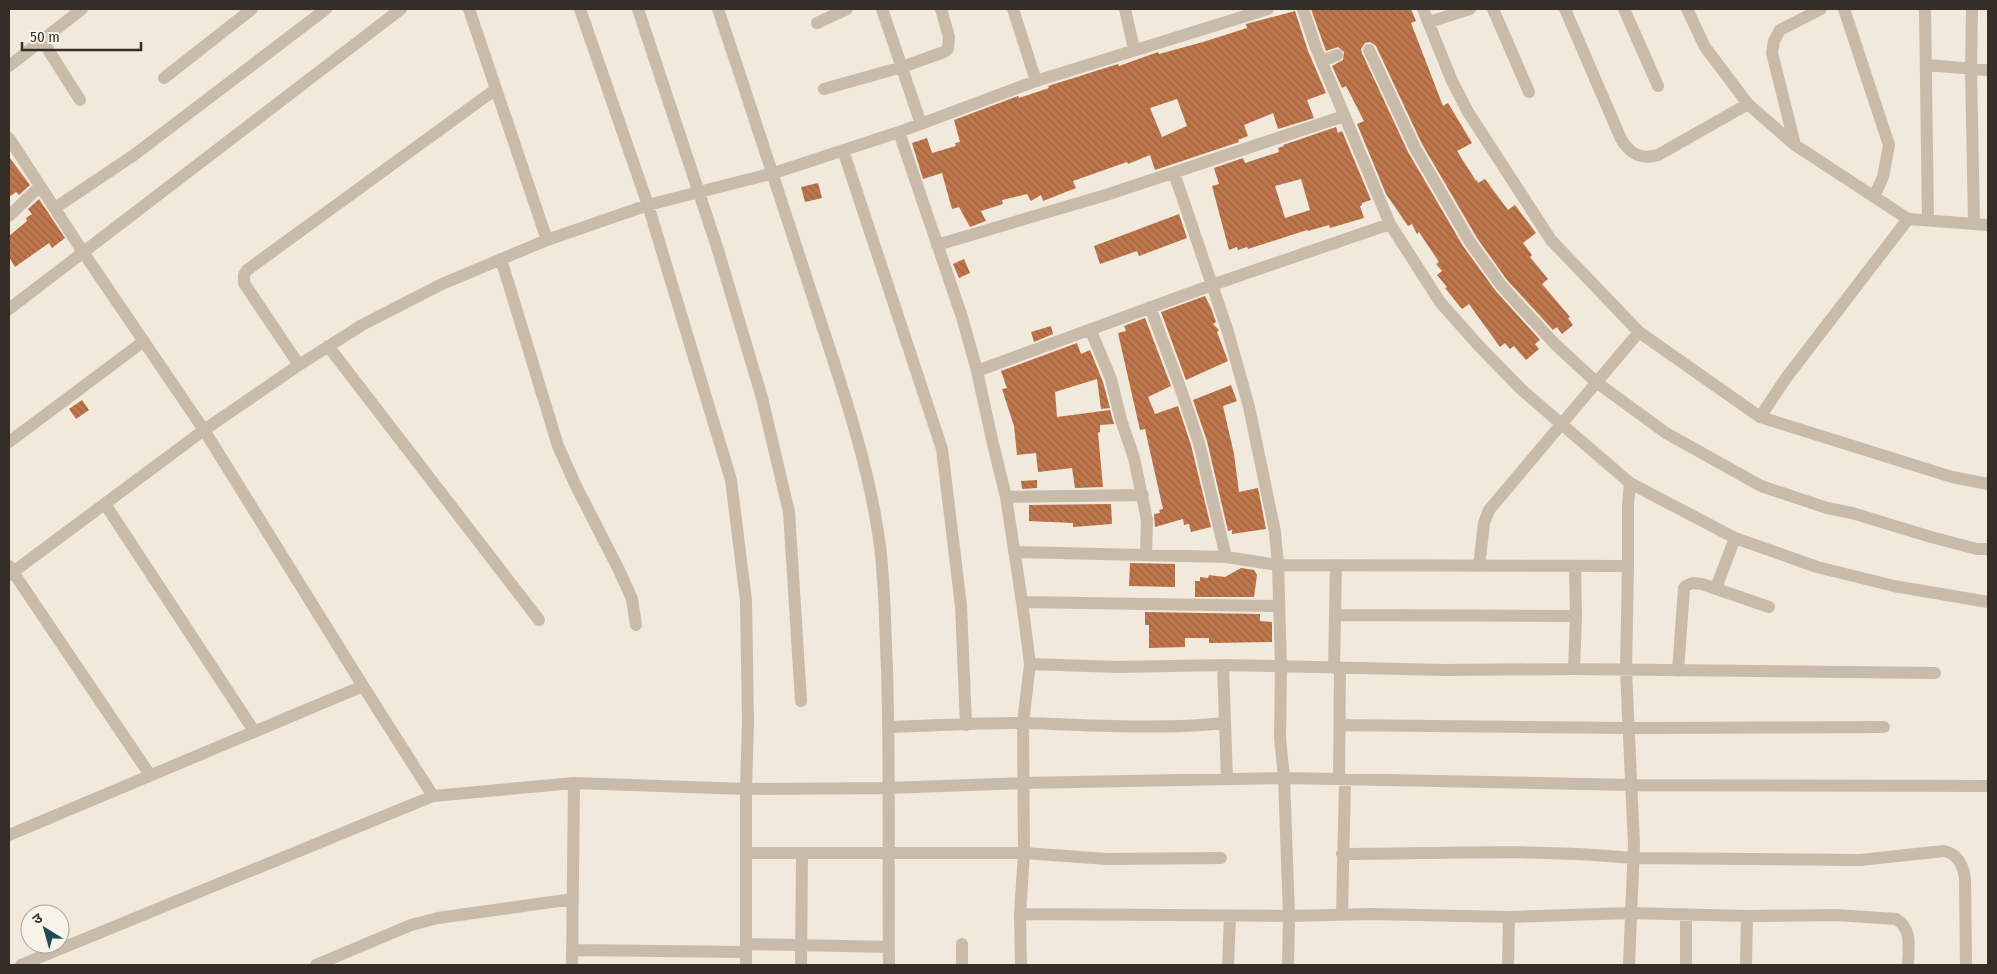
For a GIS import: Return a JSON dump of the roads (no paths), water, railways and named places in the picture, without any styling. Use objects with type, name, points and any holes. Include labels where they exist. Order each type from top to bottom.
[{"type":"street","points":[[9,66],[82,9]]},
{"type":"street","points":[[164,78],[252,9]]},
{"type":"street","points":[[55,208],[134,155],[326,9]]},
{"type":"street","points":[[9,309],[401,9]]},
{"type":"street","points":[[469,9],[547,240]]},
{"type":"street","points":[[580,9],[648,205],[731,480],[746,602],[748,722],[746,954]]},
{"type":"street","points":[[638,9],[699,191],[762,398],[789,512],[801,701]]},
{"type":"street","points":[[718,9],[774,173],[863,457],[880,546],[888,727],[889,965]]},
{"type":"street","points":[[817,23],[847,9]]},
{"type":"street","points":[[882,9],[921,124]]},
{"type":"street","points":[[824,90],[902,67],[948,49],[949,37],[941,9]]},
{"type":"street","points":[[1013,9],[1036,81]]},
{"type":"street","points":[[1125,9],[1134,49]]},
{"type":"street","points":[[150,775],[10,571],[298,364],[362,325],[408,300],[547,240],[648,205],[774,173],[899,132],[1036,81],[1248,12],[1268,9]]},
{"type":"street","points":[[1303,9],[1344,116],[1390,224],[1440,302],[1479,346],[1516,383],[1630,483],[1735,538],[1816,568],[1894,586],[1988,602]]},
{"type":"street","points":[[1423,9],[1452,81],[1468,112],[1551,240],[1639,332],[1760,417],[1952,477],[1988,484]]},
{"type":"street","points":[[1429,22],[1470,9]]},
{"type":"street","points":[[1493,9],[1529,92]]},
{"type":"street","points":[[1565,9],[1621,139],[1634,154],[1648,158],[1658,155],[1748,104]]},
{"type":"street","points":[[1624,9],[1658,86]]},
{"type":"street","points":[[1687,9],[1705,47],[1748,104],[1796,145],[1908,219],[1988,224]]},
{"type":"street","points":[[1796,145],[1772,53],[1774,41],[1780,30],[1821,9]]},
{"type":"street","points":[[1844,9],[1889,145],[1884,177],[1874,197]]},
{"type":"street","points":[[1925,9],[1928,220]]},
{"type":"street","points":[[1972,9],[1971,69],[1974,224]]},
{"type":"street","points":[[42,40],[80,100]]},
{"type":"street","points":[[1369,50],[1415,148],[1470,242],[1506,291],[1556,345],[1596,382],[1666,432],[1761,486],[1827,508],[1852,513],[1931,538],[1977,549],[1988,549]]},
{"type":"street","points":[[1322,61],[1337,55]]},
{"type":"street","points":[[1926,65],[1988,70]]},
{"type":"street","points":[[298,364],[244,283],[244,275],[247,270],[496,89]]},
{"type":"street","points":[[937,245],[1008,225],[1174,173],[1344,116]]},
{"type":"street","points":[[899,132],[962,317],[977,371],[992,444],[1006,497],[1022,602],[1030,664],[1023,723],[1024,853],[1020,914],[1021,965]]},
{"type":"street","points":[[9,138],[83,252],[204,430],[433,796]]},
{"type":"street","points":[[843,150],[942,449],[961,606],[966,725]]},
{"type":"street","points":[[1174,173],[1228,332],[1249,407],[1275,532],[1278,565],[1281,667],[1280,738],[1284,778],[1289,916],[1288,965]]},
{"type":"street","points":[[9,216],[40,186]]},
{"type":"street","points":[[1760,417],[1786,378],[1908,219]]},
{"type":"street","points":[[977,371],[1091,331],[1150,307],[1390,224]]},
{"type":"street","points":[[502,259],[558,446],[632,599],[636,625]]},
{"type":"street","points":[[1150,307],[1199,443],[1226,557]]},
{"type":"street","points":[[1091,331],[1111,380],[1143,495],[1147,520],[1146,555]]},
{"type":"street","points":[[1479,566],[1484,523],[1489,510],[1639,332]]},
{"type":"street","points":[[9,442],[144,341]]},
{"type":"street","points":[[328,346],[539,620]]},
{"type":"street","points":[[1629,965],[1632,785],[1626,670],[1628,505],[1630,483]]},
{"type":"street","points":[[1006,497],[1143,495]]},
{"type":"street","points":[[105,504],[254,731]]},
{"type":"street","points":[[1716,588],[1735,538]]},
{"type":"street","points":[[1014,552],[1226,557],[1278,565],[1628,566]]},
{"type":"street","points":[[1336,565],[1335,614],[1342,779],[1342,915]]},
{"type":"street","points":[[1574,669],[1575,566]]},
{"type":"street","points":[[1678,671],[1684,588],[1692,583],[1702,584],[1769,607]]},
{"type":"street","points":[[1022,602],[1278,606]]},
{"type":"street","points":[[1335,614],[1576,616]]},
{"type":"street","points":[[1030,664],[1118,667],[1223,665],[1337,668],[1935,673]]},
{"type":"street","points":[[1223,665],[1227,779]]},
{"type":"street","points":[[9,835],[363,686]]},
{"type":"street","points":[[888,727],[1023,723],[1202,726],[1225,723]]},
{"type":"street","points":[[1340,725],[1628,728],[1884,727]]},
{"type":"street","points":[[21,965],[433,796],[574,783],[746,789],[888,788],[1023,782],[1284,778],[1632,785],[1988,786]]},
{"type":"street","points":[[572,965],[574,783]]},
{"type":"street","points":[[1342,854],[1536,853],[1598,854],[1632,858],[1860,860],[1944,851],[1951,852],[1964,868],[1966,965]]},
{"type":"street","points":[[801,965],[802,852]]},
{"type":"street","points":[[746,853],[1024,853],[1107,859],[1221,858]]},
{"type":"street","points":[[316,965],[411,926],[438,918],[573,898]]},
{"type":"street","points":[[1020,914],[1509,917],[1630,913],[1747,916],[1835,915],[1896,919],[1903,923],[1908,935],[1908,965]]},
{"type":"street","points":[[1686,914],[1686,965]]},
{"type":"street","points":[[1228,965],[1230,916]]},
{"type":"street","points":[[1746,965],[1747,916]]},
{"type":"street","points":[[1508,965],[1509,917]]},
{"type":"street","points":[[962,944],[962,965]]},
{"type":"street","points":[[572,950],[746,954],[801,945],[889,947]]}]
